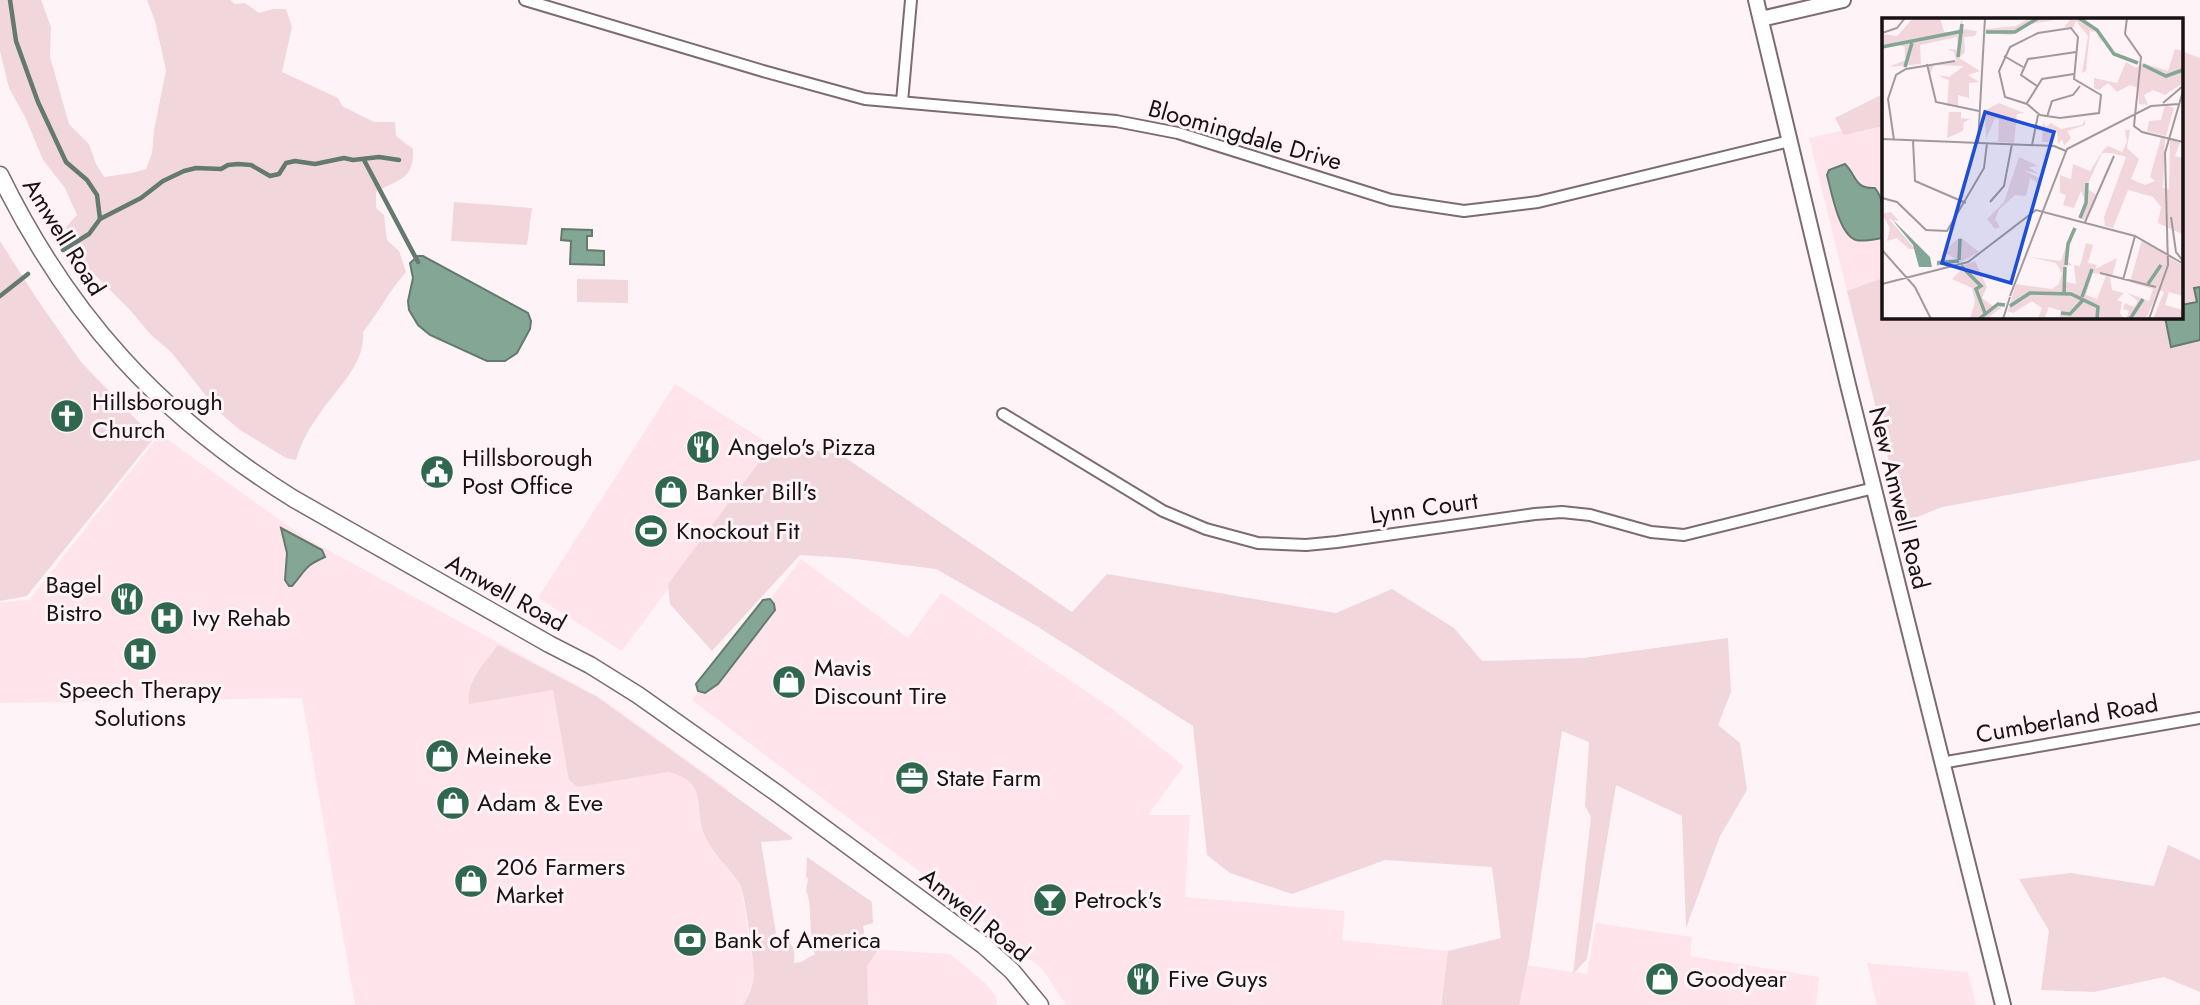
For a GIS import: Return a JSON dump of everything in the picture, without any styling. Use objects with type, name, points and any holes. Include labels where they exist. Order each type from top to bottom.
[{"type":"main road","name":"Amwell Road","points":[[0,175],[18,213],[61,284],[114,350],[153,391],[219,449],[294,499],[590,665],[638,695],[983,945],[1012,971],[1040,1005]]},
{"type":"street","name":"Bloomingdale Drive","points":[[525,0],[865,99],[1147,126],[1178,133],[1391,200],[1464,211],[1538,202],[1790,141]]},
{"type":"street","points":[[902,102],[911,0]]},
{"type":"street","name":"New Amwell Road","points":[[1756,0],[1941,763],[2003,1005]]},
{"type":"street","points":[[1761,19],[1843,0]]},
{"type":"street","name":"Lynn Court","points":[[1003,415],[1173,515],[1236,538],[1280,545],[1337,542],[1535,513],[1562,512],[1590,515],[1651,532],[1684,535],[1874,488]]},
{"type":"street","name":"Cumberland Road","points":[[1941,763],[2200,718]]},
{"type":"shaded area","points":[[0,0],[41,0],[51,27],[50,57],[69,124],[89,144],[104,177],[146,169],[152,153],[166,70],[155,21],[147,0],[230,0],[235,4],[245,3],[259,13],[286,9],[292,27],[282,72],[338,98],[342,106],[374,122],[395,122],[396,136],[413,149],[408,173],[376,192],[376,208],[384,215],[387,240],[399,251],[406,272],[363,332],[363,343],[355,365],[310,429],[296,460],[286,458],[240,430],[220,413],[171,352],[151,335],[84,264],[66,227],[77,215],[65,188],[43,160],[9,88],[0,51]]},
{"type":"shaded area","points":[[2182,51],[2200,58],[2200,460],[1942,507],[1910,520],[1908,513],[1902,514],[1847,291],[1882,278],[1882,318],[2182,318]]},
{"type":"shaded area","points":[[1882,94],[1882,126],[1844,135],[1835,118]]},
{"type":"shaded area","points":[[1882,121],[1882,282],[1847,291],[1809,138]]},
{"type":"shaded area","points":[[1845,164],[1859,184],[1875,188],[1879,193],[1882,206],[1882,238],[1856,240],[1845,230],[1833,201],[1827,175],[1829,170]]},
{"type":"shaded area","points":[[454,202],[532,208],[527,245],[451,241]]},
{"type":"shaded area","points":[[562,229],[592,230],[592,236],[587,236],[587,250],[604,251],[604,265],[570,264],[571,241],[561,240]]},
{"type":"shaded area","points":[[0,241],[81,362],[154,438],[27,596],[0,601]]},
{"type":"shaded area","points":[[418,256],[423,256],[528,313],[530,329],[517,353],[505,361],[487,361],[430,335],[418,325],[409,310],[408,301],[413,278],[410,263]]},
{"type":"shaded area","points":[[577,279],[628,280],[628,303],[577,302]]},
{"type":"shaded area","points":[[2200,287],[2200,340],[2171,347],[2165,318],[2182,318],[2182,305],[2197,302],[2194,288]]},
{"type":"shaded area","points":[[675,384],[775,445],[622,651],[538,598]]},
{"type":"shaded area","points":[[160,434],[304,537],[602,699],[727,789],[754,972],[752,987],[743,1005],[355,1005],[302,698],[0,703],[0,602],[29,600]]},
{"type":"shaded area","points":[[768,444],[840,454],[1072,612],[1107,574],[1336,613],[1392,589],[1454,628],[1482,661],[1583,658],[1728,638],[1731,692],[1718,725],[1740,743],[1747,790],[1720,836],[1686,928],[1682,816],[1616,785],[1587,959],[1573,974],[1591,817],[1585,806],[1589,742],[1562,731],[1529,958],[1519,1005],[1441,1005],[1448,951],[1501,938],[1492,867],[1385,860],[1292,894],[1230,873],[1207,855],[1193,726],[1035,625],[936,569],[800,555],[712,651],[670,604],[668,584],[766,453]]},
{"type":"shaded area","points":[[281,528],[322,550],[325,557],[309,566],[292,586],[285,580],[287,553]]},
{"type":"shaded area","points":[[801,559],[908,638],[941,593],[1111,708],[1184,766],[1148,815],[1190,815],[1185,897],[1345,911],[1342,940],[1448,951],[1440,1005],[1066,1005],[1043,970],[956,899],[692,700]]},
{"type":"shaded area","points":[[770,599],[775,610],[718,684],[705,693],[698,691],[696,684],[763,600]]},
{"type":"shaded area","points":[[498,645],[597,697],[793,838],[761,842],[776,933],[772,936],[783,939],[793,947],[794,963],[815,954],[806,891],[807,857],[872,902],[873,923],[863,926],[865,937],[878,942],[877,951],[867,966],[868,1005],[743,1005],[754,975],[742,890],[705,836],[695,789],[681,776],[668,772],[578,787],[569,780],[553,690],[469,704],[473,680]]},
{"type":"shaded area","points":[[2168,845],[2200,860],[2200,992],[2164,977],[2094,992],[2041,990],[2049,931],[2019,879],[2071,873],[2154,886]]},
{"type":"shaded area","points":[[1596,923],[1692,937],[1690,956],[1819,977],[1816,1005],[1447,1005],[1525,965],[1587,974]]},
{"type":"shaded area","points":[[864,949],[950,954],[985,983],[995,995],[997,1005],[859,1005]]},
{"type":"shaded area","points":[[1867,963],[1968,972],[1976,1005],[1877,1005]]},
{"type":"waterway","points":[[10,0],[16,41],[38,102],[66,162],[87,180],[97,195],[100,219],[89,234],[63,250]]},
{"type":"waterway","points":[[100,219],[141,198],[163,181],[196,168],[221,169],[228,165],[251,165],[270,176],[279,174],[286,163],[295,161],[315,164],[344,158],[353,160],[379,157],[399,160]]},
{"type":"waterway","points":[[364,160],[418,262]]},
{"type":"waterway","points":[[0,296],[28,274]]},
{"type":"place","name":"Hillsborough Church","points":[[67,416]]},
{"type":"place","name":"Angelo's Pizza","points":[[703,447]]},
{"type":"place","name":"Hillsborough Post Office","points":[[437,472]]},
{"type":"place","name":"Banker Bill's","points":[[671,492]]},
{"type":"place","name":"Knockout Fit","points":[[651,531]]},
{"type":"place","name":"Bagel Bistro","points":[[127,599]]},
{"type":"place","name":"Ivy Rehab","points":[[167,618]]},
{"type":"place","name":"Speech Therapy Solutions","points":[[140,654]]},
{"type":"place","name":"Mavis Discount Tire","points":[[789,682]]},
{"type":"place","name":"Meineke","points":[[442,756]]},
{"type":"place","name":"State Farm","points":[[912,778]]},
{"type":"place","name":"Adam & Eve","points":[[453,803]]},
{"type":"place","name":"206 Farmers Market","points":[[471,881]]},
{"type":"place","name":"Petrock's","points":[[1050,900]]},
{"type":"place","name":"Bank of America","points":[[690,940]]},
{"type":"place","name":"Five Guys","points":[[1143,979]]},
{"type":"place","name":"Goodyear","points":[[1662,979]]}]
